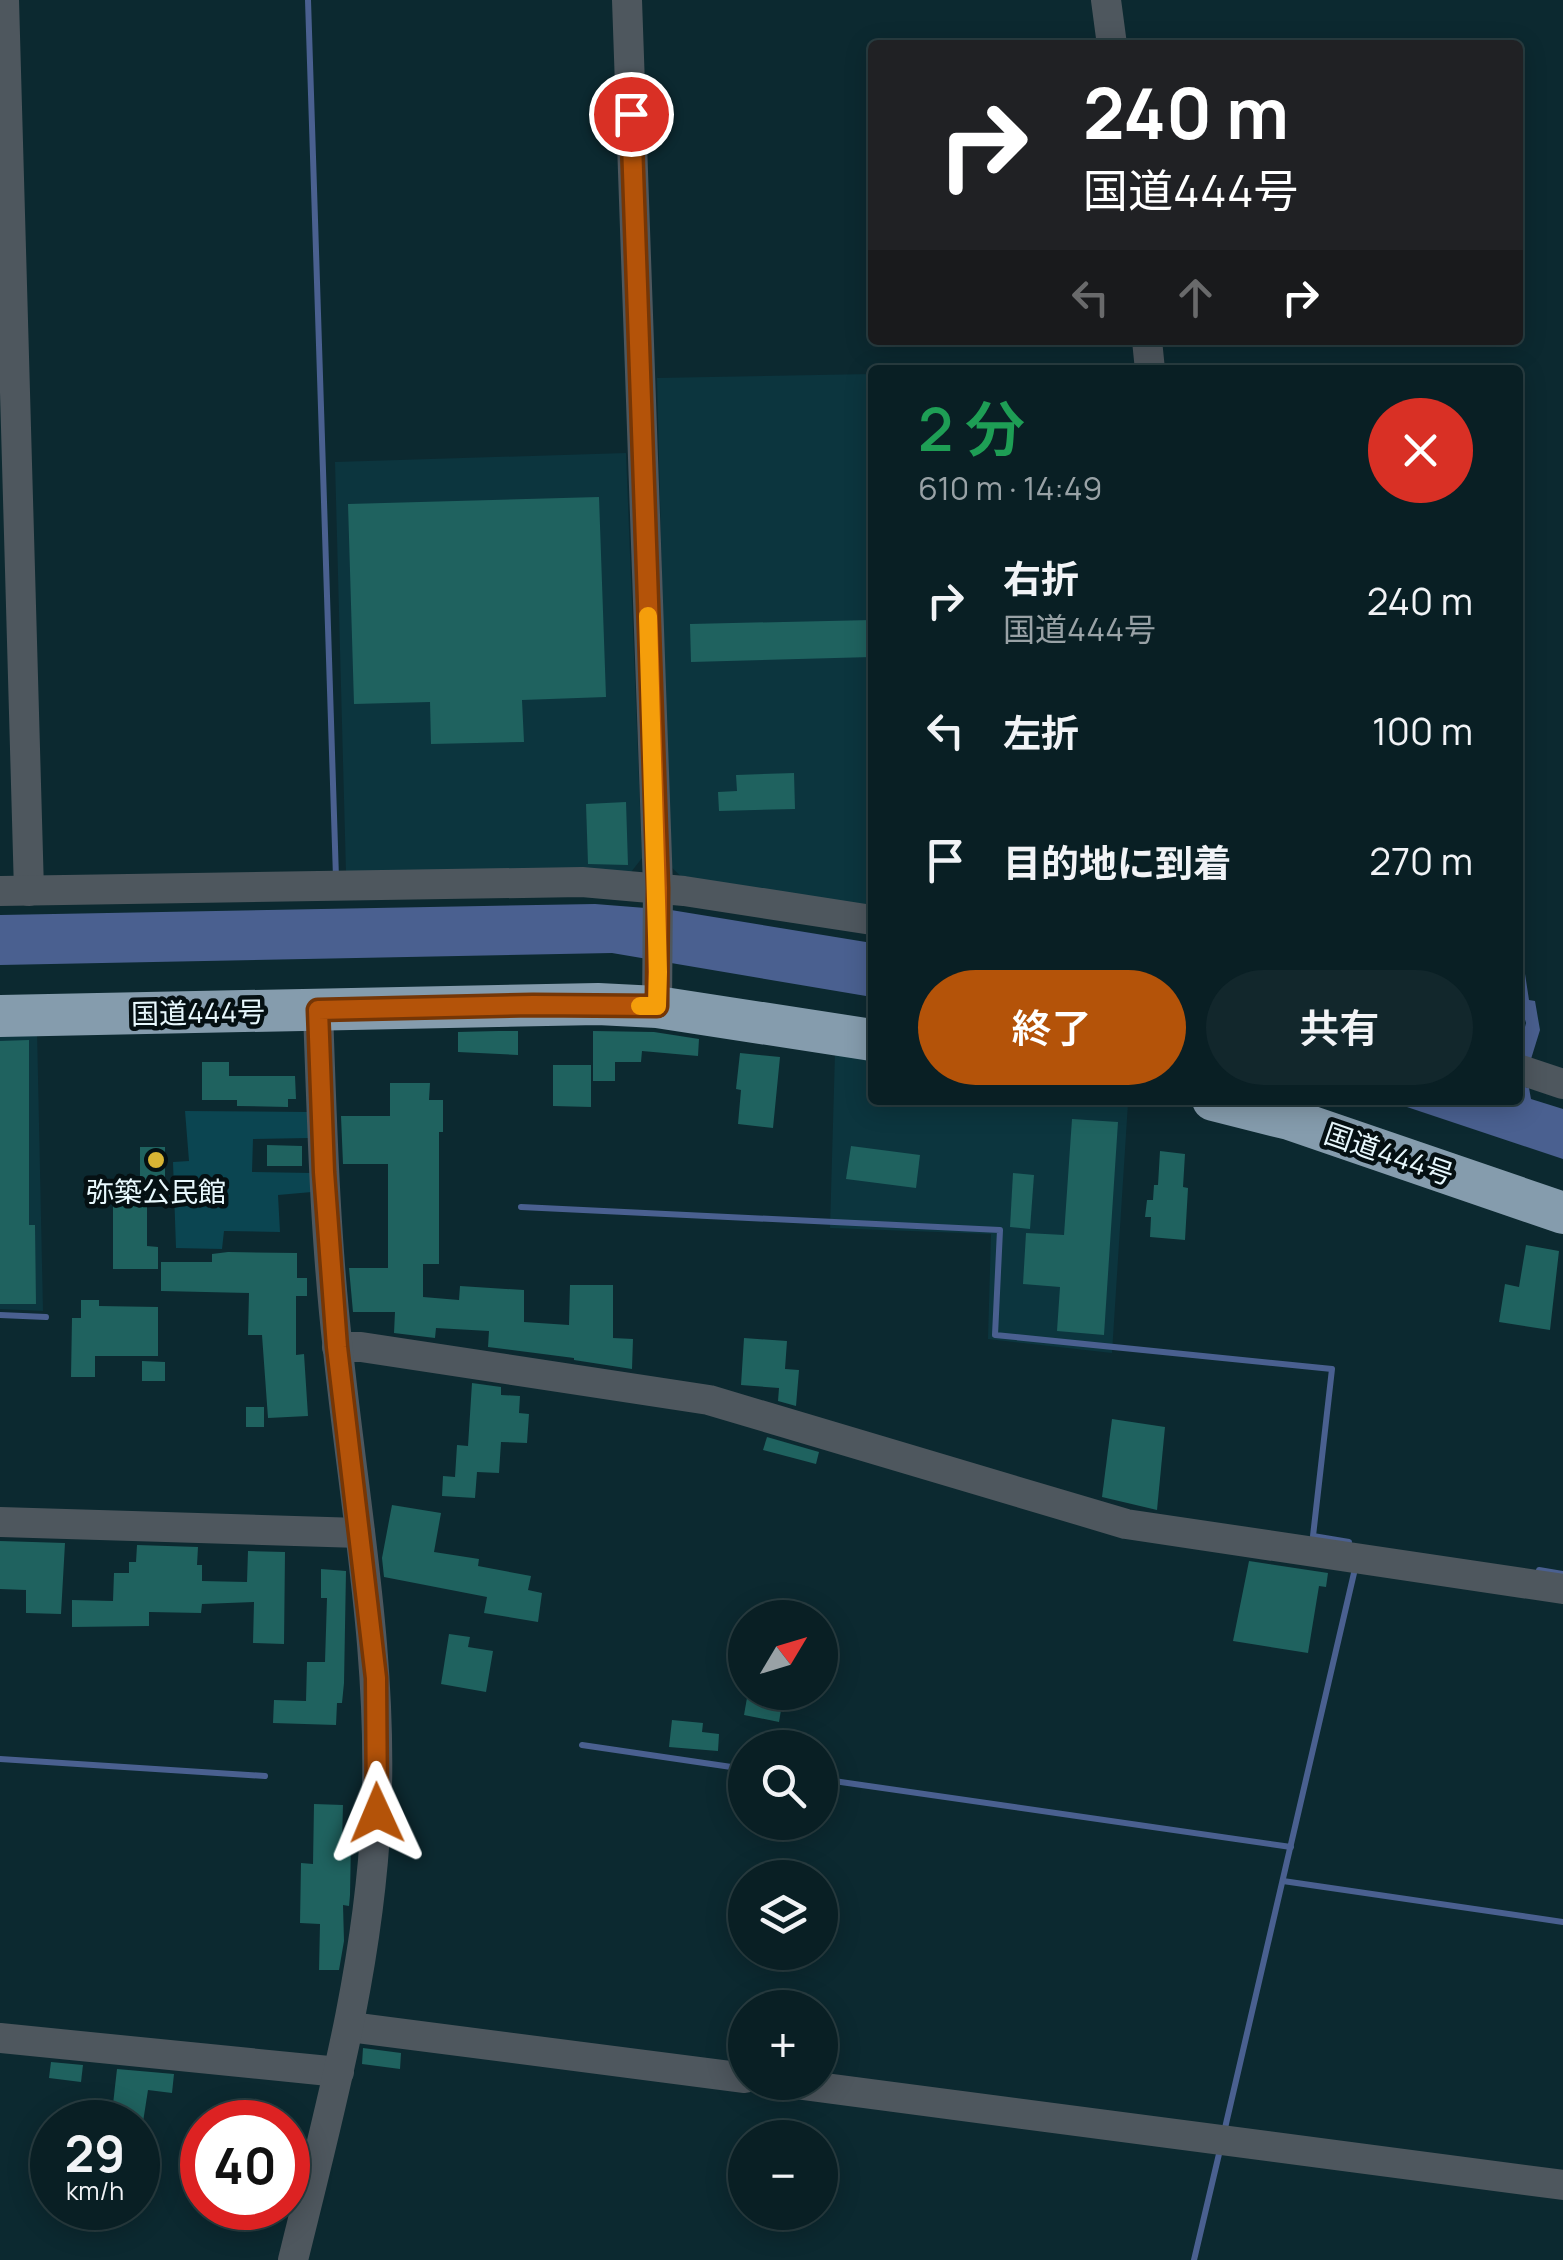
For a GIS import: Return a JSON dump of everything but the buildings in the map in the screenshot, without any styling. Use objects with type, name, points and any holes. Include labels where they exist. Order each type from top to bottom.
[{"type":"highway","name":"国道444号","points":[[0,1016],[598,1004],[658,989],[868,1039]]},
{"type":"highway","name":"国道444号","points":[[1233,1105],[1289,1119],[1563,1213]]},
{"type":"street","points":[[4,0],[14,891],[582,882],[868,920]]},
{"type":"street","points":[[627,0],[658,989]]},
{"type":"street","points":[[1106,0],[1111,40]]},
{"type":"street","points":[[293,2260],[350,2027],[368,1925],[377,1813],[376,1678],[337,1347],[324,1172],[318,1010]]},
{"type":"street","points":[[1524,1071],[1563,1084]]},
{"type":"street","points":[[337,1347],[361,1347],[709,1400],[1126,1524],[1563,1588]]},
{"type":"street","points":[[0,1522],[360,1533]]},
{"type":"street","points":[[350,2027],[728,2076]]},
{"type":"street","points":[[0,2038],[340,2072]]},
{"type":"street","points":[[838,2090],[1563,2186]]},
{"type":"shaded area","points":[[868,374],[868,912],[691,886],[669,865],[657,378]]},
{"type":"shaded area","points":[[626,453],[642,858],[628,876],[346,873],[335,462]]},
{"type":"shaded area","points":[[595,904],[671,910],[868,942],[868,996],[612,953],[0,965],[0,915]]},
{"type":"shaded area","points":[[1523,961],[1529,1000],[1535,1001],[1540,1030],[1531,1059],[1523,1056]]},
{"type":"shaded area","points":[[37,1030],[43,1311],[0,1309],[0,1031]]},
{"type":"shaded area","points":[[835,1053],[868,1058],[868,1105],[1128,1105],[1112,1353],[988,1339],[991,1234],[830,1228]]},
{"type":"shaded area","points":[[1523,1086],[1529,1088],[1531,1099],[1563,1109],[1563,1159],[1401,1105],[1523,1105]]},
{"type":"shaded area","points":[[185,1111],[308,1112],[309,1138],[253,1139],[252,1172],[311,1173],[312,1192],[278,1195],[280,1232],[224,1231],[222,1249],[176,1248],[173,1162],[189,1161]]},
{"type":"waterway","points":[[308,0],[336,878]]},
{"type":"waterway","points":[[521,1207],[1000,1230],[995,1335],[1332,1369],[1313,1536],[1349,1542]]},
{"type":"waterway","points":[[0,1315],[46,1317]]},
{"type":"waterway","points":[[1539,1570],[1563,1574]]},
{"type":"waterway","points":[[1225,2128],[1354,1573]]},
{"type":"waterway","points":[[582,1745],[728,1766]]},
{"type":"waterway","points":[[0,1759],[265,1776]]},
{"type":"waterway","points":[[838,1782],[1291,1847]]},
{"type":"waterway","points":[[1283,1881],[1563,1922]]},
{"type":"waterway","points":[[1194,2260],[1219,2154]]},
{"type":"slow traffic","points":[[640,1006],[657,1006],[658,972],[648,616]]},
{"type":"place","name":"弥築公民館","points":[[156,1160]]},
{"type":"route","points":[[377,1813],[376,1678],[337,1347],[324,1172],[318,1010],[657,1006],[658,888],[631,114]]}]
